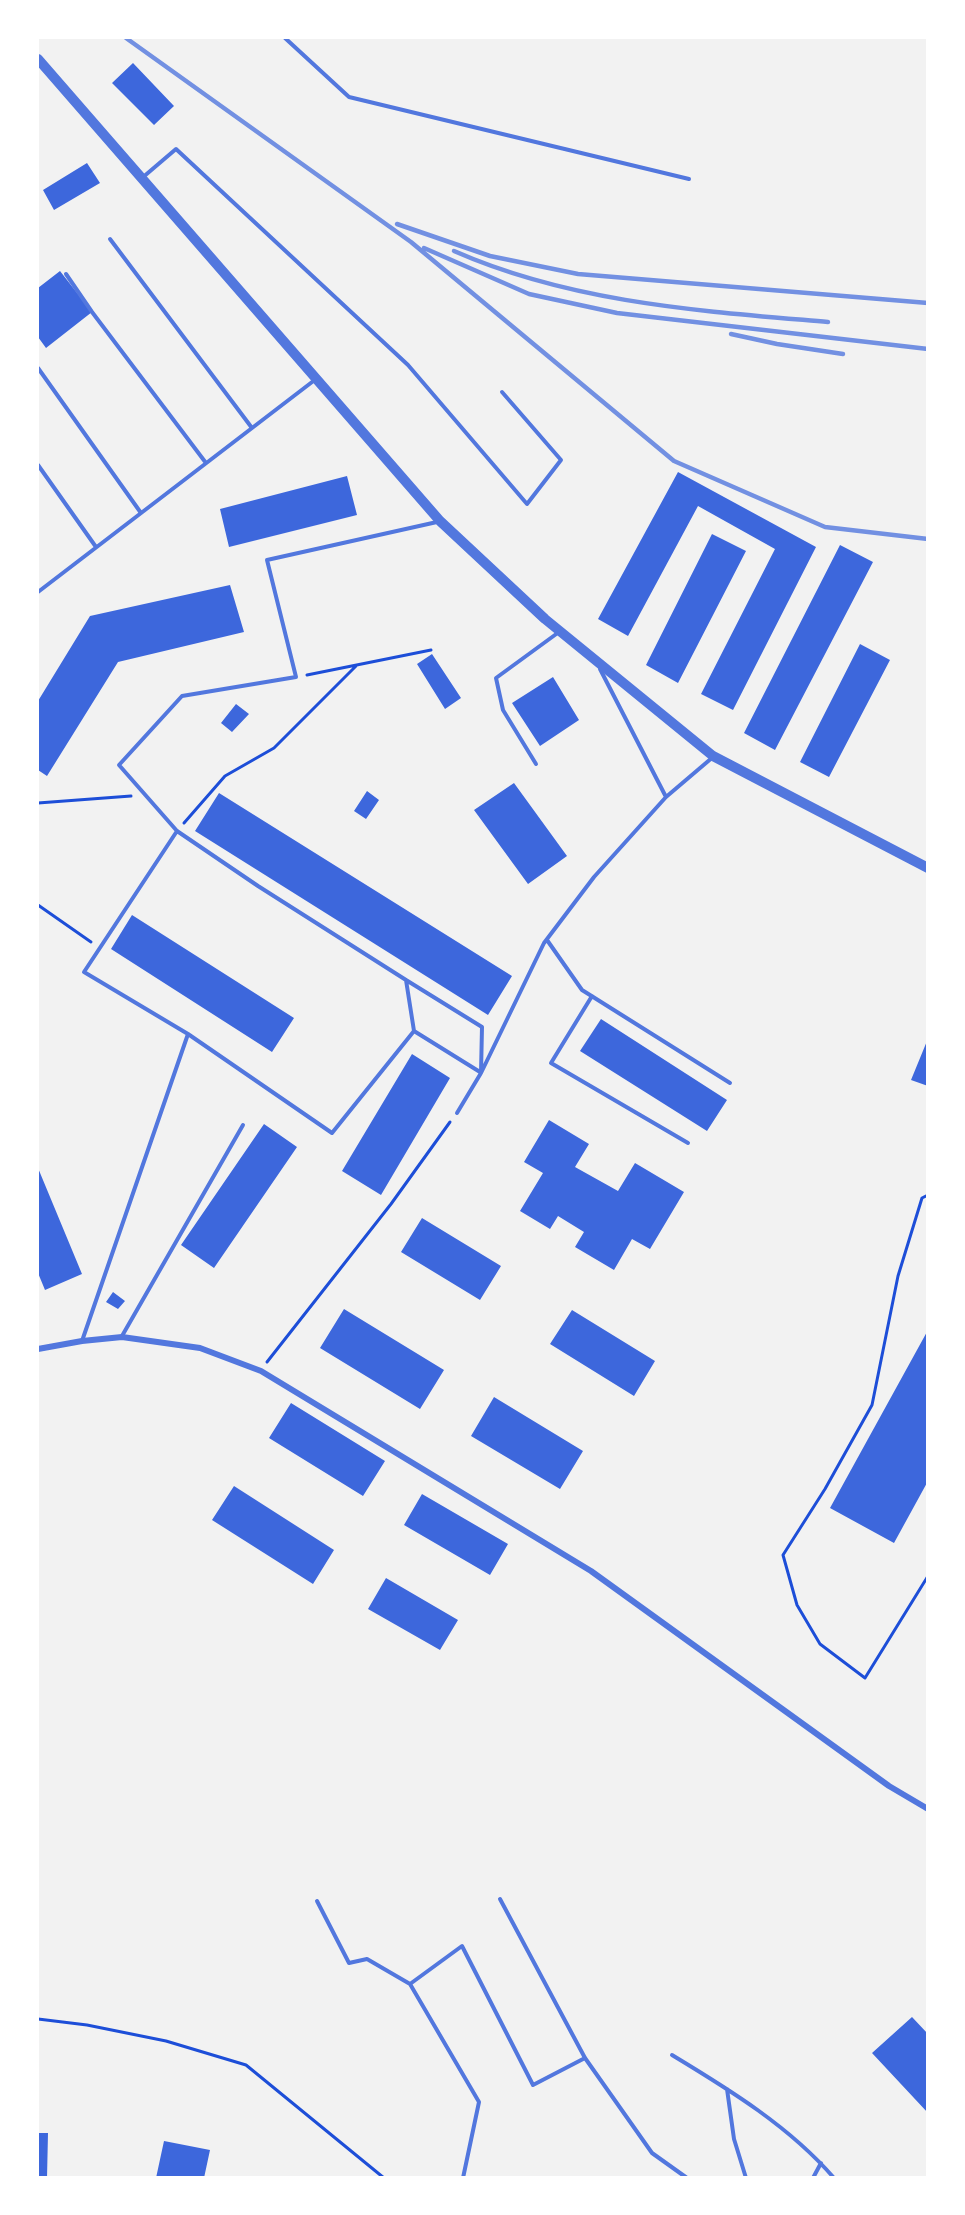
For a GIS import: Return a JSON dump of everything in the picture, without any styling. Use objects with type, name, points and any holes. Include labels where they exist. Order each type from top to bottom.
[{"type":"street","points":[[38,59],[440,521],[560,632],[713,756],[927,868]]},
{"type":"street","points":[[38,1349],[122,1337],[200,1348],[261,1371],[591,1571],[889,1786],[927,1809]]},
{"type":"lane","points":[[285,38],[349,97],[689,179]]},
{"type":"lane","points":[[141,178],[176,149],[408,364],[527,504],[561,460],[502,392]]},
{"type":"lane","points":[[110,239],[252,428]]},
{"type":"lane","points":[[66,274],[206,463]]},
{"type":"lane","points":[[38,368],[141,513]]},
{"type":"lane","points":[[38,592],[317,379]]},
{"type":"lane","points":[[38,465],[96,547]]},
{"type":"lane","points":[[440,521],[267,560],[297,676],[182,696],[119,765],[177,831],[482,1027],[481,1073]]},
{"type":"lane","points":[[536,764],[503,710],[496,678],[560,632]]},
{"type":"lane","points":[[597,663],[666,796]]},
{"type":"lane","points":[[457,1113],[481,1073],[547,940],[594,877],[666,796],[713,756]]},
{"type":"lane","points":[[177,831],[84,972],[188,1034],[332,1133],[414,1031],[406,980]]},
{"type":"lane","points":[[547,940],[582,990],[730,1083]]},
{"type":"lane","points":[[592,996],[551,1063],[688,1143]]},
{"type":"lane","points":[[414,1031],[481,1073]]},
{"type":"lane","points":[[82,1341],[188,1034]]},
{"type":"lane","points":[[122,1337],[243,1125]]},
{"type":"lane","points":[[500,1899],[585,2058],[652,2153],[687,2178]]},
{"type":"lane","points":[[317,1901],[349,1963],[367,1959],[410,1984],[479,2102],[463,2178]]},
{"type":"lane","points":[[410,1984],[462,1946],[533,2085],[585,2058]]},
{"type":"lane","points":[[672,2055],[727,2088],[772,2122],[821,2163],[834,2178]]},
{"type":"lane","points":[[727,2088],[734,2139],[746,2178]]},
{"type":"lane","points":[[813,2178],[821,2163]]},
{"type":"path","points":[[297,676],[431,650]]},
{"type":"path","points":[[177,831],[225,776],[274,748],[357,666]]},
{"type":"path","points":[[38,803],[146,795]]},
{"type":"path","points":[[38,905],[99,948]]},
{"type":"path","points":[[261,1371],[391,1204],[457,1113]]},
{"type":"path","points":[[927,1195],[922,1198],[898,1276],[872,1406],[825,1489],[783,1554],[797,1605],[819,1644],[865,1678],[927,1576]]},
{"type":"path","points":[[38,2019],[87,2025],[166,2041],[246,2065],[384,2178]]},
{"type":"building","points":[[133,63],[174,106],[154,125],[112,83]]},
{"type":"building","points":[[87,163],[100,183],[54,210],[43,190]]},
{"type":"building","points":[[60,271],[92,312],[46,348],[38,337],[38,288]]},
{"type":"building","points":[[678,472],[816,547],[733,710],[701,694],[775,549],[698,506],[628,636],[598,619]]},
{"type":"building","points":[[347,476],[357,515],[229,547],[220,509]]},
{"type":"building","points":[[712,534],[746,551],[678,683],[646,665]]},
{"type":"building","points":[[840,545],[873,562],[775,750],[744,733]]},
{"type":"building","points":[[230,585],[244,632],[118,662],[47,776],[38,770],[38,701],[90,616]]},
{"type":"building","points":[[860,644],[890,660],[829,777],[800,762]]},
{"type":"building","points":[[432,654],[461,698],[445,709],[417,664]]},
{"type":"building","points":[[553,677],[579,720],[540,746],[512,703]]},
{"type":"building","points":[[236,704],[249,714],[232,732],[221,723]]},
{"type":"building","points":[[514,783],[567,856],[528,884],[474,810]]},
{"type":"building","points":[[367,791],[379,800],[366,819],[354,811]]},
{"type":"building","points":[[219,793],[512,976],[488,1015],[195,831]]},
{"type":"building","points":[[132,915],[294,1018],[272,1052],[111,949]]},
{"type":"building","points":[[601,1019],[727,1100],[707,1131],[580,1051]]},
{"type":"building","points":[[928,1041],[928,1086],[911,1080]]},
{"type":"building","points":[[412,1054],[450,1078],[381,1195],[342,1171]]},
{"type":"building","points":[[549,1120],[589,1144],[575,1167],[618,1191],[635,1163],[684,1192],[650,1249],[632,1239],[614,1270],[575,1247],[584,1232],[558,1216],[550,1229],[520,1211],[543,1173],[524,1162]]},
{"type":"building","points":[[264,1124],[297,1147],[214,1268],[181,1245]]},
{"type":"building","points":[[38,1168],[82,1274],[45,1290],[38,1273]]},
{"type":"building","points":[[422,1218],[501,1266],[480,1300],[401,1252]]},
{"type":"building","points":[[113,1292],[125,1301],[118,1309],[106,1302]]},
{"type":"building","points":[[344,1309],[444,1370],[420,1409],[320,1348]]},
{"type":"building","points":[[572,1310],[655,1361],[634,1396],[550,1344]]},
{"type":"building","points":[[928,1330],[928,1481],[894,1543],[830,1508]]},
{"type":"building","points":[[494,1397],[583,1451],[560,1489],[471,1436]]},
{"type":"building","points":[[291,1403],[385,1461],[363,1496],[269,1438]]},
{"type":"building","points":[[234,1486],[334,1550],[313,1584],[212,1520]]},
{"type":"building","points":[[422,1494],[508,1544],[490,1575],[404,1525]]},
{"type":"building","points":[[386,1578],[458,1620],[440,1650],[368,1609]]},
{"type":"building","points":[[912,2017],[928,2034],[928,2113],[872,2053]]},
{"type":"building","points":[[38,2133],[48,2133],[47,2178],[38,2178]]},
{"type":"building","points":[[164,2141],[210,2150],[204,2178],[156,2178]]},
{"type":"railway","points":[[126,38],[411,242],[674,461],[825,527],[928,539]]},
{"type":"railway","points":[[397,224],[490,256],[578,274],[928,303]]},
{"type":"railway","points":[[424,248],[529,294],[617,313],[928,349]]},
{"type":"railway","points":[[454,251],[499,269],[544,282],[638,302],[733,314],[828,322]]},
{"type":"railway","points":[[731,334],[843,354]]}]
